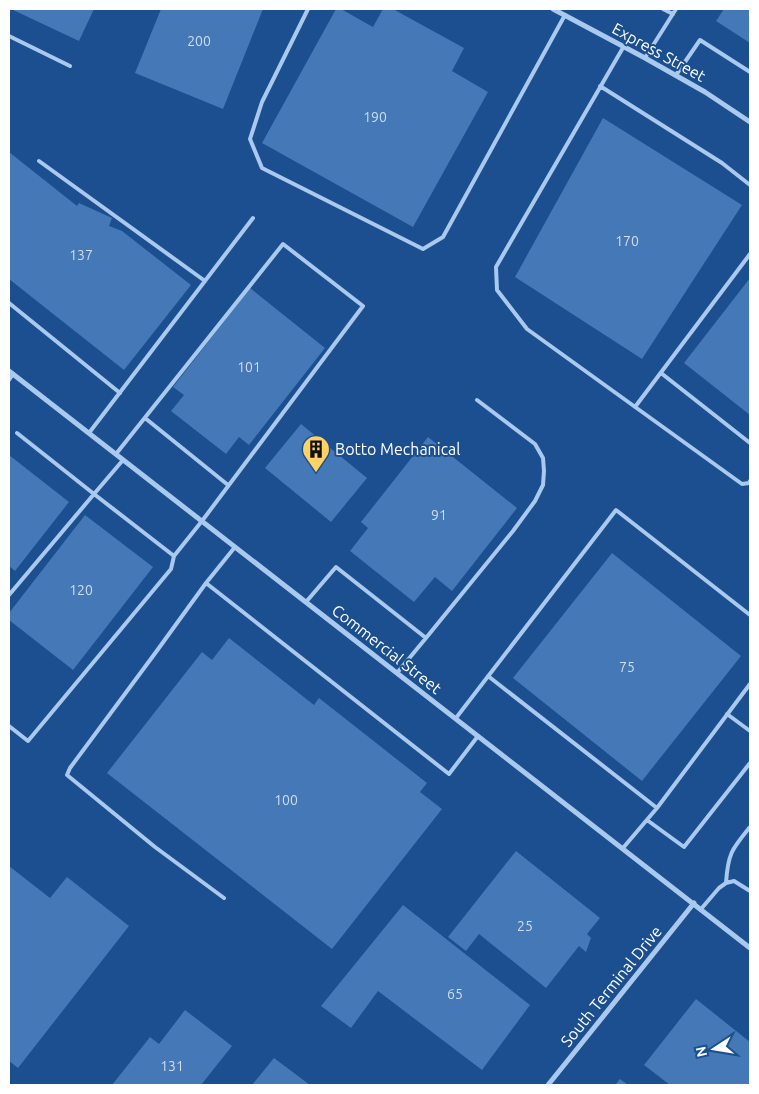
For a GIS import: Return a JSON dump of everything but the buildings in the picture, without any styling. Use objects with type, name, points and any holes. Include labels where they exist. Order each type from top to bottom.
[{"type":"street","name":"Express Street","points":[[553,9],[624,46],[705,92],[750,122]]},
{"type":"street","name":"Commercial Street","points":[[11,373],[750,948]]},
{"type":"street","name":"South Terminal Drive","points":[[548,1085],[694,903]]},
{"type":"lane","points":[[308,9],[262,102],[250,139],[262,168],[423,249],[443,237],[565,15]]},
{"type":"lane","points":[[663,9],[673,14]]},
{"type":"lane","points":[[645,58],[676,9]]},
{"type":"lane","points":[[9,36],[70,66]]},
{"type":"lane","points":[[676,76],[700,40],[750,72]]},
{"type":"lane","points":[[624,46],[496,267],[497,290],[527,329],[742,484],[749,483],[750,481]]},
{"type":"lane","points":[[600,86],[722,163],[750,185]]},
{"type":"lane","points":[[39,161],[205,281]]},
{"type":"lane","points":[[89,434],[253,218]]},
{"type":"lane","points":[[9,726],[28,742],[170,569],[174,556],[363,306],[283,244],[116,454]]},
{"type":"lane","points":[[635,407],[750,254]]},
{"type":"lane","points":[[9,303],[120,393]]},
{"type":"lane","points":[[661,372],[750,443]]},
{"type":"lane","points":[[9,380],[11,373]]},
{"type":"lane","points":[[397,673],[513,531],[535,501],[543,485],[544,471],[542,458],[535,444],[477,400]]},
{"type":"lane","points":[[145,418],[228,486]]},
{"type":"lane","points":[[17,433],[174,556]]},
{"type":"lane","points":[[9,595],[123,460]]},
{"type":"lane","points":[[456,718],[616,510],[750,615]]},
{"type":"lane","points":[[224,898],[155,848],[67,775],[70,768],[206,583],[235,547]]},
{"type":"lane","points":[[306,602],[336,567],[426,638]]},
{"type":"lane","points":[[206,583],[449,774],[478,736]]},
{"type":"lane","points":[[488,676],[657,808]]},
{"type":"lane","points":[[623,848],[657,808],[750,684]]},
{"type":"lane","points":[[727,714],[750,731]]},
{"type":"lane","points":[[647,820],[684,847],[750,763]]},
{"type":"lane","points":[[726,882],[727,864],[732,850],[750,827]]},
{"type":"lane","points":[[701,909],[726,882],[734,881],[750,891]]},
{"type":"place","name":"Botto Mechanical","points":[[316,473]]}]
